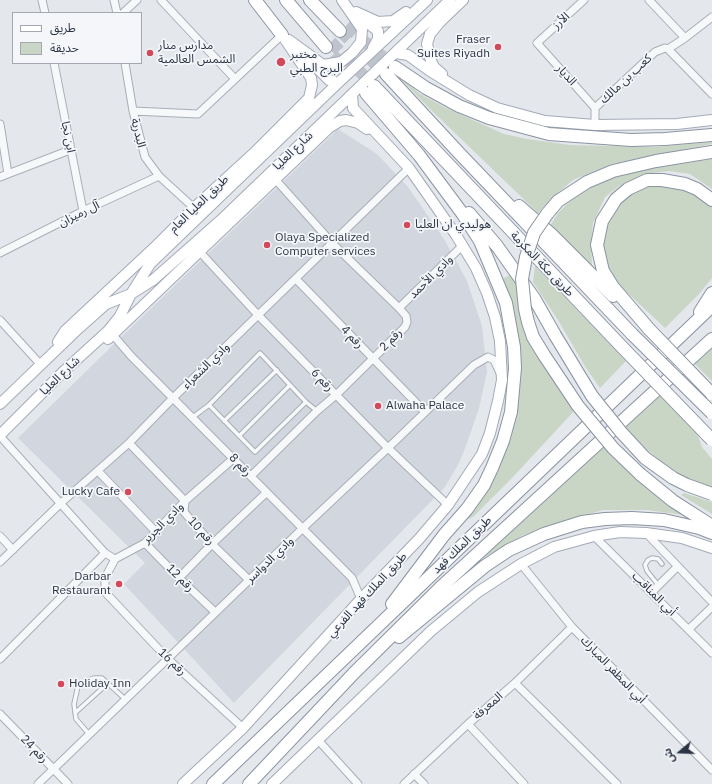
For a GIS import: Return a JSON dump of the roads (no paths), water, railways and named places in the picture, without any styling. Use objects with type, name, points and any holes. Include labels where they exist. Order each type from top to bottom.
[{"type":"highway","points":[[255,0],[282,35]]},
{"type":"highway","points":[[286,0],[328,44],[290,0]]},
{"type":"highway","points":[[310,0],[343,29],[316,0]]},
{"type":"highway","name":"طريق مكة المكرمة","points":[[712,135],[631,140],[549,134],[489,118],[459,106],[391,71],[460,154],[632,334],[712,413]]},
{"type":"highway","name":"طريق مكة المكرمة","points":[[419,154],[370,89],[712,440]]},
{"type":"highway","points":[[712,152],[656,161],[613,171],[587,182],[558,201],[534,233],[526,257],[522,279],[525,309],[530,327],[544,355],[578,406],[613,448],[640,474],[673,501],[712,526]]},
{"type":"highway","points":[[419,154],[497,246],[534,298],[592,396],[621,432],[645,458],[673,478],[712,494]]},
{"type":"highway","points":[[339,662],[386,612],[484,485],[503,441],[511,412],[515,368],[511,325],[506,303],[480,241],[462,213],[419,154]]},
{"type":"highway","points":[[460,154],[551,234],[649,329]]},
{"type":"highway","points":[[712,200],[697,189],[685,184],[662,180],[647,180],[628,189],[616,199],[602,221],[597,245],[603,271],[613,288],[649,329],[712,394]]},
{"type":"highway","points":[[691,327],[712,293]]},
{"type":"highway","name":"طريق الملك فهد","points":[[213,784],[712,306]]},
{"type":"highway","name":"طريق الملك فهد","points":[[249,784],[354,673],[440,588],[710,341]]},
{"type":"highway","points":[[354,673],[426,616],[485,566],[508,550],[544,534],[582,522],[632,518],[664,520],[712,532]]},
{"type":"main road","points":[[249,0],[282,35],[329,80],[338,83]]},
{"type":"main road","points":[[282,35],[323,65],[341,62],[352,53],[361,42],[362,29],[343,0]]},
{"type":"main road","points":[[343,0],[378,31],[378,39],[371,52]]},
{"type":"main road","points":[[356,12],[378,22],[393,21],[400,17],[419,0]]},
{"type":"main road","name":"شارع العليا","points":[[0,436],[62,372],[108,331],[120,316],[131,294],[150,264],[338,83],[427,0]]},
{"type":"main road","name":"شارع العليا","points":[[0,404],[106,304],[131,294],[153,280],[221,220],[450,0]]},
{"type":"main road","points":[[463,0],[430,34],[427,44],[434,66],[469,95]]},
{"type":"main road","name":"طريق العليا العام","points":[[41,365],[65,332],[194,208],[254,153],[309,98],[312,85],[311,78],[282,35]]},
{"type":"main road","points":[[396,52],[408,55],[430,71],[469,95],[497,108],[545,121],[595,125],[677,124],[712,120]]},
{"type":"main road","points":[[352,94],[353,108],[391,148]]},
{"type":"main road","points":[[62,372],[113,335],[330,127],[340,121],[346,120],[358,123],[391,148]]},
{"type":"main road","name":"طريق الملك فهد الفرعي","points":[[183,784],[242,728],[361,599],[419,539],[448,505],[482,454],[490,433],[498,401],[502,375],[500,341],[495,317],[487,293],[476,268],[463,245],[409,168],[391,148]]},
{"type":"main road","points":[[272,784],[431,631],[478,592],[521,564],[554,547],[594,536],[620,532],[646,533],[682,538],[712,548]]},
{"type":"street","points":[[42,0],[45,12]]},
{"type":"street","points":[[114,0],[117,12]]},
{"type":"street","points":[[124,12],[137,0]]},
{"type":"street","points":[[161,0],[235,79]]},
{"type":"street","name":"الأرز","points":[[537,43],[584,0]]},
{"type":"street","points":[[649,0],[686,38]]},
{"type":"street","name":"كعب بن مالك","points":[[595,125],[595,108],[654,52],[668,48],[686,38],[712,17]]},
{"type":"street","points":[[133,111],[198,114],[282,35]]},
{"type":"street","name":"الديار","points":[[537,43],[595,108]]},
{"type":"street","points":[[668,48],[712,94]]},
{"type":"street","name":"ابن نجا","points":[[54,64],[83,211]]},
{"type":"street","name":"البدرية","points":[[125,64],[133,111],[145,157],[159,176],[194,208]]},
{"type":"street","points":[[0,124],[8,174]]},
{"type":"street","points":[[0,177],[70,150]]},
{"type":"street","name":"وادي الشعراء","points":[[0,562],[61,503],[129,443],[173,398],[333,244],[409,168]]},
{"type":"street","name":"آل رميزان","points":[[0,253],[83,211],[159,176]]},
{"type":"street","name":"رقم 2","points":[[251,476],[405,327],[407,322],[406,316],[399,308],[333,244],[275,180]]},
{"type":"street","name":"وادي الأحمد","points":[[399,308],[463,245]]},
{"type":"street","name":"رقم 6","points":[[199,251],[258,315],[336,395],[388,448],[448,505]]},
{"type":"street","name":"رقم 4","points":[[296,279],[425,412]]},
{"type":"street","points":[[0,320],[41,365]]},
{"type":"street","name":"رقم 8","points":[[113,335],[173,398],[234,458],[266,493],[352,578],[361,599]]},
{"type":"street","name":"وادي الدواسر","points":[[38,784],[302,528],[474,365],[488,357],[494,360],[502,375]]},
{"type":"street","points":[[0,436],[105,553],[115,559]]},
{"type":"street","name":"رقم 10","points":[[129,443],[185,501],[184,512],[212,544],[250,580]]},
{"type":"street","name":"وادي الجرير","points":[[115,559],[145,543],[185,501],[234,458]]},
{"type":"street","points":[[98,471],[156,532]]},
{"type":"street","points":[[179,578],[212,544],[266,493]]},
{"type":"street","points":[[646,533],[712,602]]},
{"type":"street","points":[[0,536],[13,550]]},
{"type":"street","name":"أبي المناقب","points":[[594,536],[712,653]]},
{"type":"street","name":"رقم 12","points":[[145,543],[215,612]]},
{"type":"street","points":[[0,659],[105,553]]},
{"type":"street","name":"رقم 16","points":[[115,559],[105,578],[105,592],[167,658],[242,728]]},
{"type":"street","name":"أبي المظفر المبارك","points":[[521,564],[572,627],[712,770]]},
{"type":"street","points":[[652,592],[678,567]]},
{"type":"street","points":[[689,629],[712,607]]},
{"type":"street","name":"المعرفة","points":[[404,784],[468,724],[515,683],[572,627]]},
{"type":"street","points":[[515,683],[617,784]]},
{"type":"street","name":"رقم 24","points":[[0,714],[68,784]]},
{"type":"street","points":[[468,724],[524,784]]},
{"type":"street","points":[[318,740],[358,784]]},
{"type":"street","points":[[414,774],[424,784]]},
{"type":"lane","points":[[193,417],[209,404],[260,353],[306,402],[317,411]]},
{"type":"lane","points":[[224,420],[277,370]]},
{"type":"lane","points":[[239,436],[290,385]]},
{"type":"lane","points":[[209,404],[255,452],[306,402]]},
{"type":"lane","points":[[659,586],[647,571],[645,565],[648,560],[652,558],[658,559],[662,564]]},
{"type":"lane","points":[[89,734],[76,719],[74,704],[75,693],[78,686],[94,678],[102,678],[125,699]]},
{"type":"lane","points":[[75,713],[108,683]]},
{"type":"tunnel","points":[[346,26],[395,67]]},
{"type":"tunnel","points":[[340,31],[386,74]]},
{"type":"tunnel","points":[[331,42],[374,86]]},
{"type":"tunnel","points":[[333,55],[366,93]]},
{"type":"place","name":"Fraser Suites Riyadh","points":[[498,47]]},
{"type":"place","name":"مدارس منار الشمس العالمية","points":[[150,53]]},
{"type":"place","name":"مختبر البرج الطبي","points":[[281,62]]},
{"type":"place","name":"هوليدي ان العليا","points":[[407,225]]},
{"type":"place","name":"Olaya Specialized Computer services","points":[[267,245]]},
{"type":"place","name":"Alwaha Palace","points":[[378,406]]},
{"type":"place","name":"Lucky Cafe","points":[[128,492]]},
{"type":"place","name":"Darbar Restaurant","points":[[119,584]]},
{"type":"place","name":"Holiday Inn","points":[[61,684]]}]
